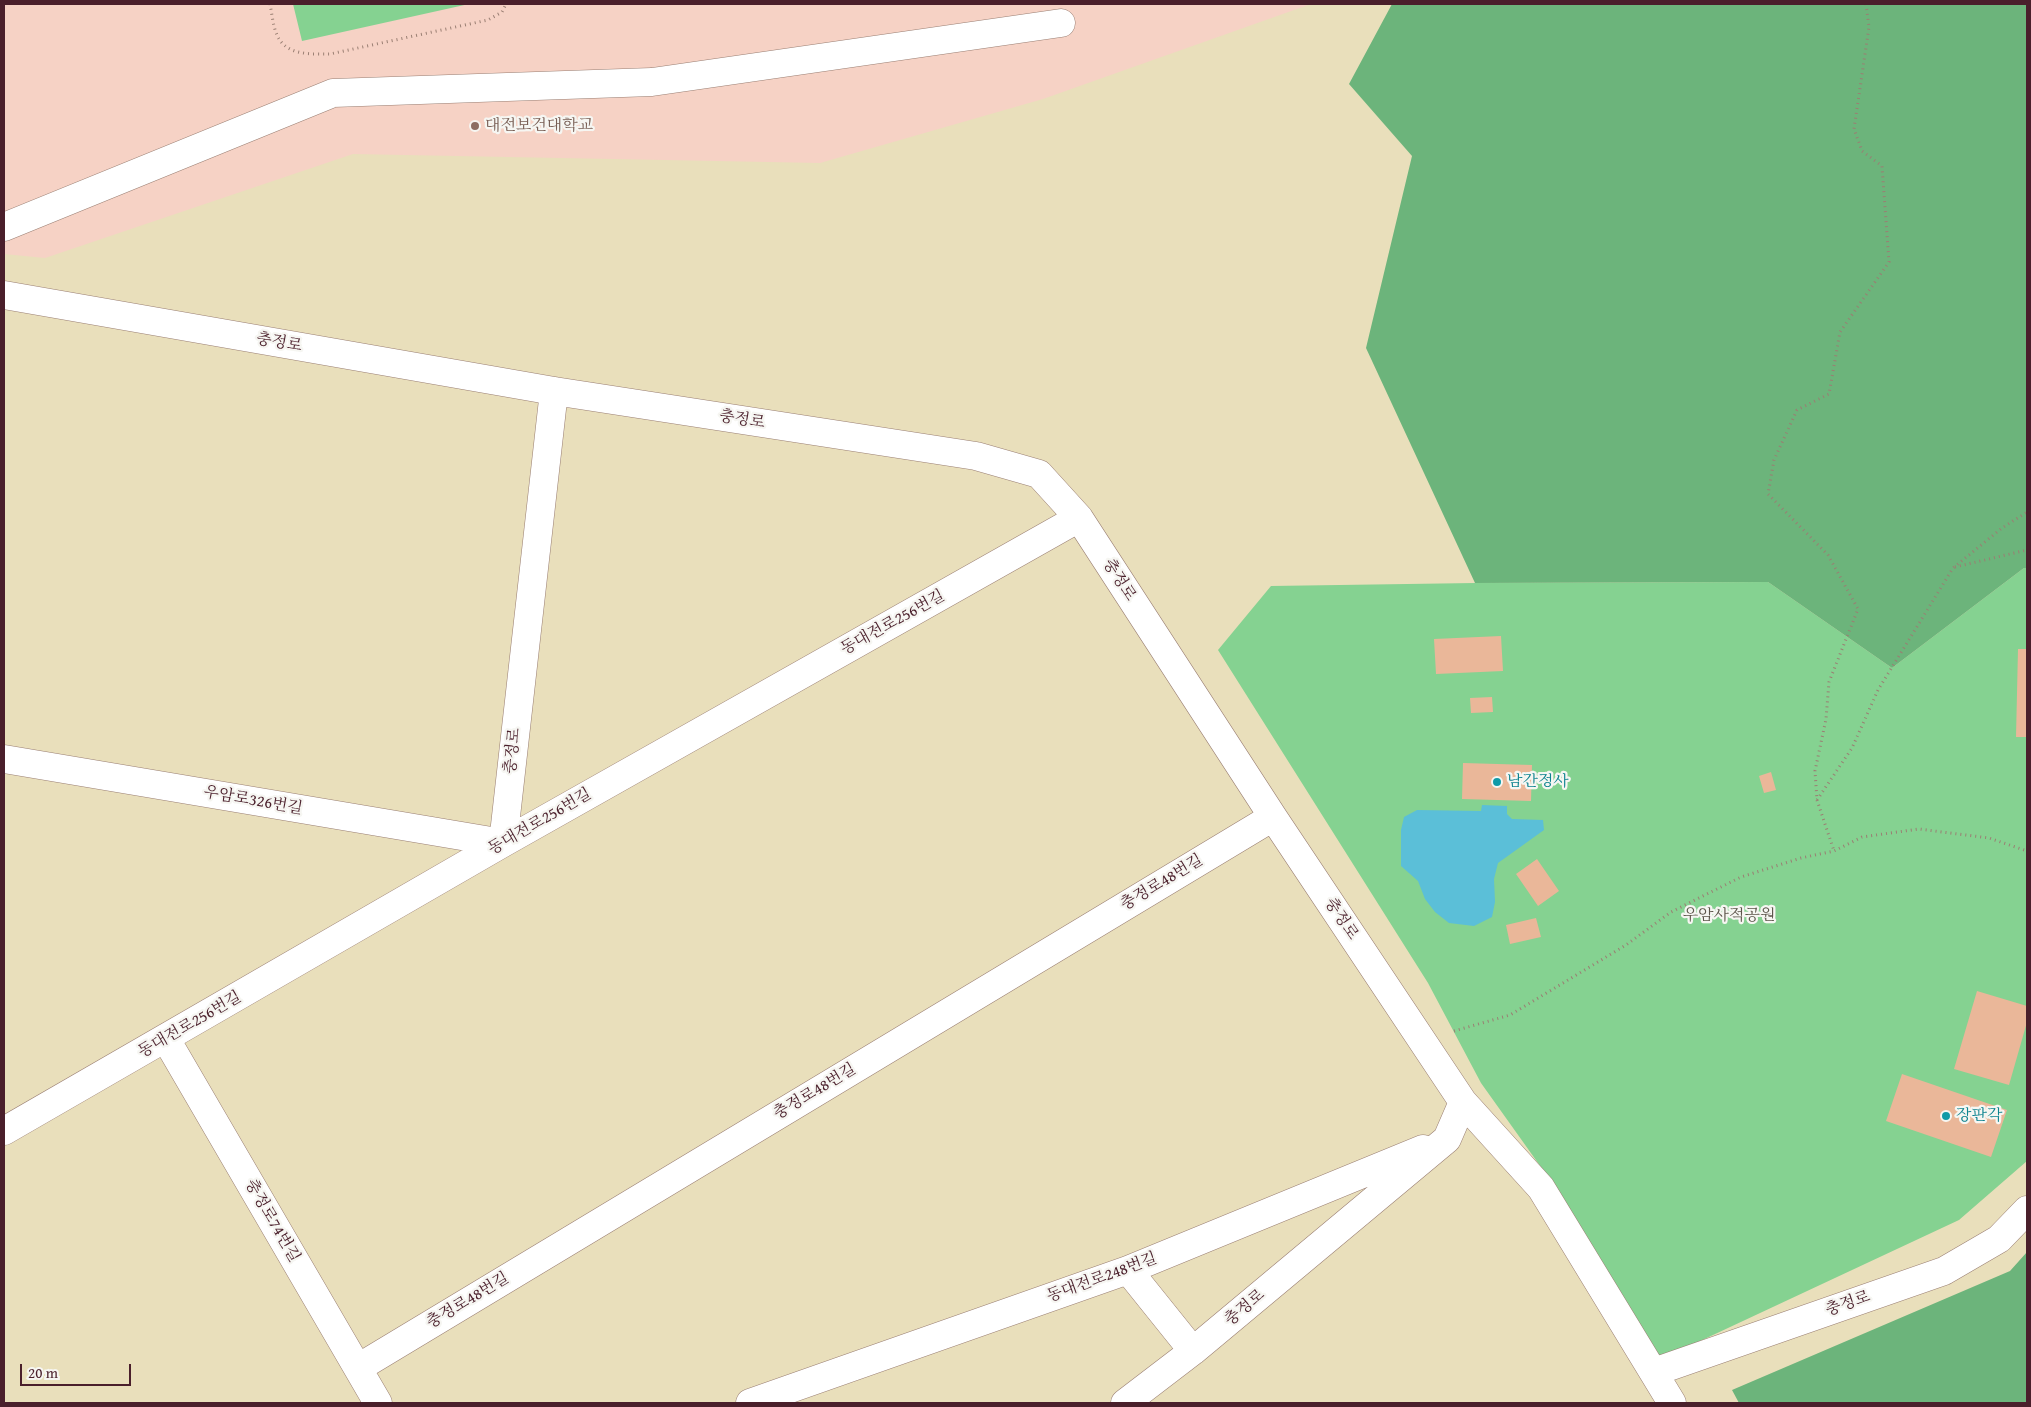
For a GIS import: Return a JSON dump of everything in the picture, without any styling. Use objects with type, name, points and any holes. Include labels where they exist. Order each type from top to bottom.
[{"type":"street","points":[[4,227],[333,93],[652,82],[1061,23]]},
{"type":"street","name":"충정로","points":[[4,296],[554,391],[976,456],[1039,474],[1079,518],[1272,817],[1463,1102],[1541,1188],[1672,1403]]},
{"type":"street","name":"충정로","points":[[503,843],[554,391]]},
{"type":"street","name":"동대전로256번길","points":[[4,1131],[503,843],[1079,518]]},
{"type":"street","name":"우암로326번길","points":[[4,759],[503,843]]},
{"type":"street","name":"충정로48번길","points":[[358,1368],[1272,817]]},
{"type":"street","name":"충정로74번길","points":[[166,1039],[378,1403]]},
{"type":"street","name":"충정로","points":[[1125,1403],[1193,1351],[1447,1139],[1463,1102]]},
{"type":"street","name":"동대전로248번길","points":[[750,1403],[1128,1270],[1447,1139]]},
{"type":"street","name":"충정로","points":[[1654,1372],[1944,1271],[1999,1238],[2027,1210]]},
{"type":"street","points":[[1128,1270],[1193,1351]]},
{"type":"path","points":[[270,4],[277,36],[290,50],[308,54],[330,54],[488,20],[502,12],[506,4]]},
{"type":"path","points":[[1834,851],[1817,800],[1815,771],[1826,719],[1829,682],[1858,609],[1828,555],[1768,494],[1774,460],[1797,410],[1829,394],[1840,332],[1890,262],[1882,166],[1862,151],[1854,129],[1869,27],[1866,4]]},
{"type":"path","points":[[1817,800],[1852,748],[1878,690],[1953,568],[2002,528],[2027,512]]},
{"type":"path","points":[[1953,568],[2027,550]]},
{"type":"path","points":[[1422,1040],[1510,1015],[1626,945],[1671,912],[1741,877],[1801,858],[1834,851],[1862,837],[1919,828],[1989,838],[2027,851]]},
{"type":"shaded area","name":"대전보건대학교","points":[[4,4],[1311,4],[1043,99],[820,163],[353,154],[45,258],[4,254]]},
{"type":"green space","points":[[293,4],[469,4],[302,41]]},
{"type":"green space","points":[[1392,4],[2027,4],[2027,568],[2024,568],[1892,668],[1768,582],[1475,583],[1366,348],[1412,156],[1349,84]]},
{"type":"green space","name":"우암사적공원","points":[[2024,568],[2027,568],[2027,1161],[1959,1220],[1651,1364],[1548,1177],[1481,1083],[1428,983],[1218,650],[1271,586],[1768,582],[1892,668]]},
{"type":"green space","points":[[2027,1252],[2027,1403],[1739,1403],[1732,1390],[2010,1271]]},
{"type":"water","points":[[1482,805],[1507,806],[1507,814],[1512,819],[1543,820],[1544,830],[1498,863],[1494,879],[1495,902],[1492,917],[1474,926],[1449,923],[1435,912],[1425,899],[1418,881],[1401,866],[1401,830],[1404,817],[1417,810],[1481,811]]},
{"type":"building","points":[[1501,636],[1503,671],[1436,674],[1434,639]]},
{"type":"building","points":[[2018,649],[2027,649],[2027,737],[2016,737]]},
{"type":"building","points":[[1492,697],[1493,712],[1471,713],[1470,698]]},
{"type":"building","name":"남간정사","points":[[1463,763],[1532,765],[1531,801],[1462,799]]},
{"type":"building","points":[[1771,772],[1776,790],[1764,793],[1759,776]]},
{"type":"building","points":[[1537,859],[1559,891],[1538,906],[1516,874]]},
{"type":"building","points":[[1536,918],[1541,937],[1510,944],[1506,925]]},
{"type":"building","points":[[1977,991],[2027,1006],[2027,1022],[2009,1085],[1954,1069]]},
{"type":"building","name":"장판각","points":[[1902,1074],[2007,1110],[1991,1157],[1886,1121]]},
{"type":"place","name":"대전보건대학교","points":[[475,126]]},
{"type":"place","name":"남간정사","points":[[1497,782]]},
{"type":"place","name":"장판각","points":[[1946,1116]]}]
